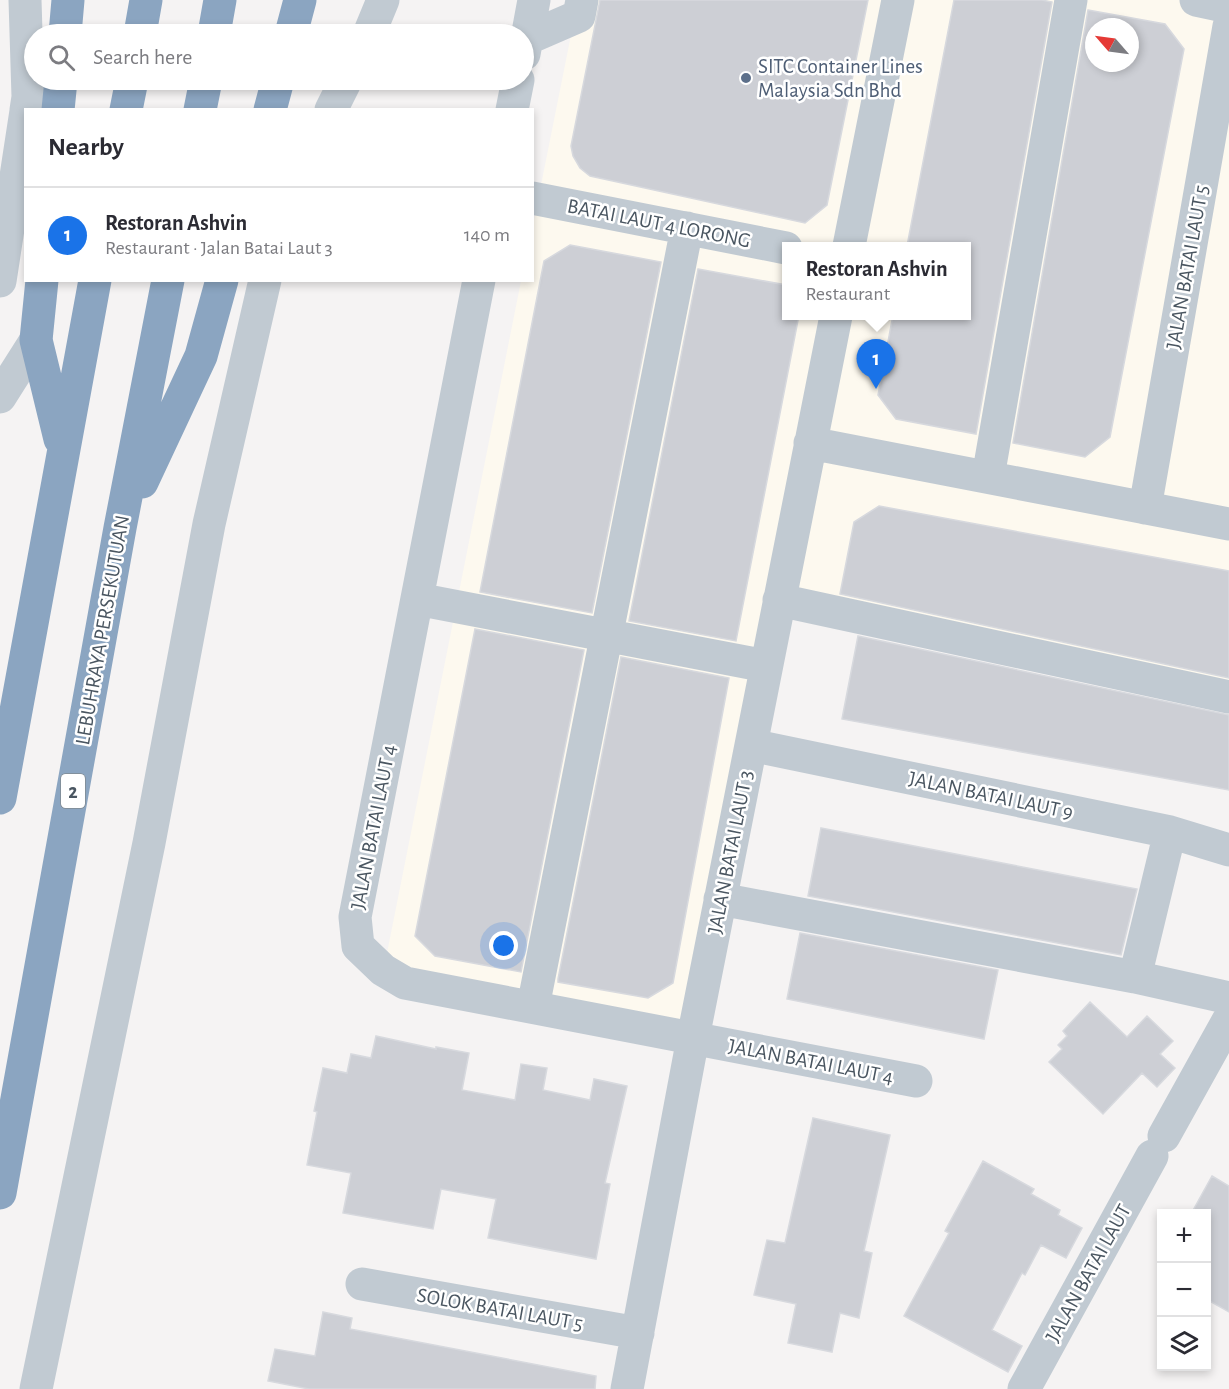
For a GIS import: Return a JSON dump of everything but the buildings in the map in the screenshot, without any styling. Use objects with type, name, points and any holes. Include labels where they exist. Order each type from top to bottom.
[{"type":"highway","points":[[66,24],[68,0]]},
{"type":"highway","points":[[142,24],[146,0]]},
{"type":"highway","points":[[216,24],[220,0]]},
{"type":"highway","points":[[294,24],[300,0]]},
{"type":"highway","points":[[58,108],[60,90]]},
{"type":"highway","points":[[126,108],[130,90]]},
{"type":"highway","points":[[200,108],[204,90]]},
{"type":"highway","points":[[271,108],[275,90]]},
{"type":"highway","points":[[42,282],[36,340],[63,453]]},
{"type":"highway","points":[[0,798],[94,282]]},
{"type":"highway","name":"LEBUHRAYA PERSEKUTUAN","points":[[0,1193],[120,528],[168,282]]},
{"type":"highway","points":[[120,528],[201,356],[221,282]]},
{"type":"street","points":[[25,0],[25,24]]},
{"type":"street","points":[[373,24],[383,0]]},
{"type":"street","points":[[529,24],[534,0]]},
{"type":"street","points":[[534,41],[579,16],[582,0]]},
{"type":"street","points":[[850,242],[898,0]]},
{"type":"street","points":[[988,477],[1071,0]]},
{"type":"street","points":[[1196,0],[1229,7]]},
{"type":"street","name":"JALAN BATAI LAUT 5","points":[[1145,508],[1229,26]]},
{"type":"street","points":[[26,108],[27,90]]},
{"type":"street","points":[[332,108],[341,90]]},
{"type":"street","points":[[512,108],[516,90]]},
{"type":"street","points":[[0,281],[24,123]]},
{"type":"street","name":"BATAI LAUT 4 LORONG","points":[[534,198],[782,247]]},
{"type":"street","points":[[533,1007],[687,228]]},
{"type":"street","points":[[36,1389],[148,843],[209,525],[265,282]]},
{"type":"street","name":"JALAN BATAI LAUT 4","points":[[479,282],[355,917],[358,946],[383,970],[405,983],[916,1081]]},
{"type":"street","name":"JALAN BATAI LAUT 3","points":[[627,1389],[720,899],[835,320]]},
{"type":"street","points":[[0,397],[36,340]]},
{"type":"street","points":[[810,443],[1229,524]]},
{"type":"street","points":[[417,598],[766,666]]},
{"type":"street","points":[[779,600],[1229,697]]},
{"type":"street","name":"JALAN BATAI LAUT 9","points":[[751,745],[1170,832],[1229,850]]},
{"type":"street","points":[[1135,977],[1170,832]]},
{"type":"street","points":[[720,899],[1135,977],[1229,998]]},
{"type":"street","name":"JALAN BATAI LAUT","points":[[1024,1389],[1229,1019]]},
{"type":"street","name":"SOLOK BATAI LAUT 5","points":[[362,1284],[638,1333]]},
{"type":"shaded area","points":[[578,0],[1229,0],[1229,689],[770,592],[683,1023],[408,969],[386,958],[521,282],[534,282],[534,220]]},
{"type":"place","name":"SITC Container Lines Malaysia Sdn Bhd","points":[[746,78]]},
{"type":"place","name":"Restoran Ashvin","points":[[876,389]]}]
